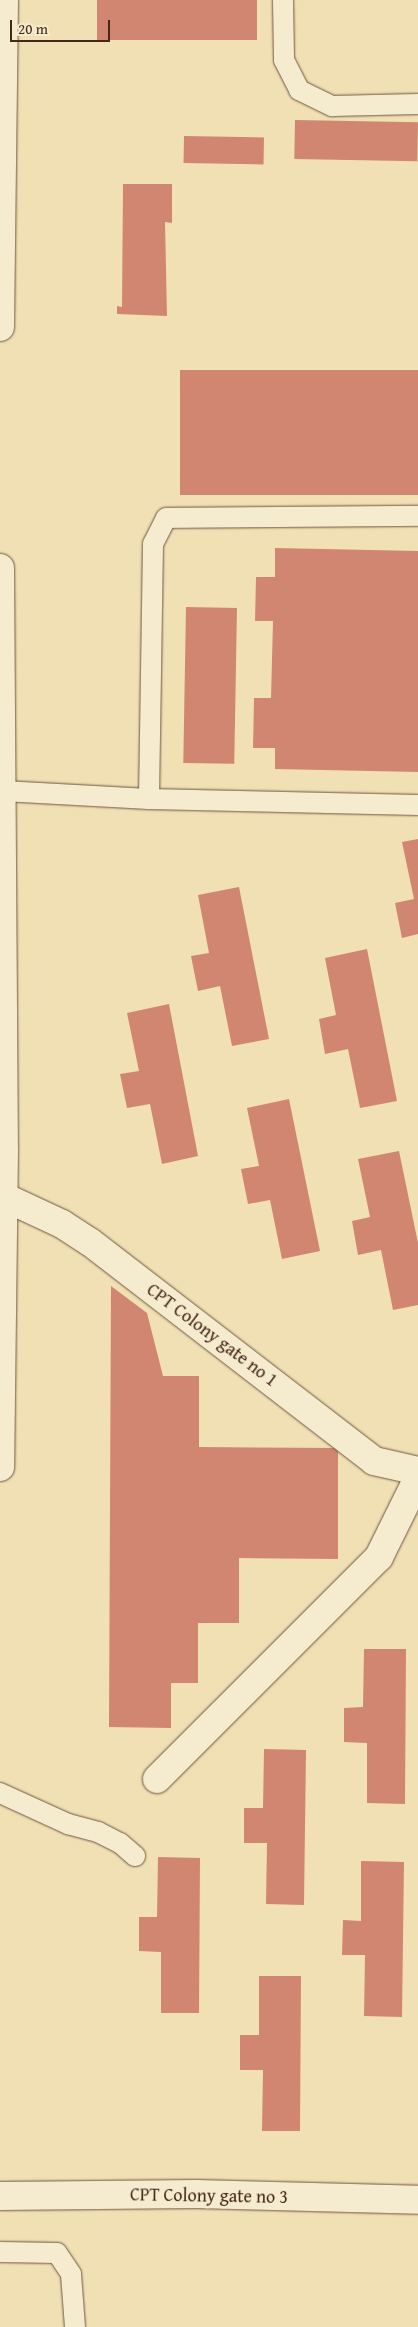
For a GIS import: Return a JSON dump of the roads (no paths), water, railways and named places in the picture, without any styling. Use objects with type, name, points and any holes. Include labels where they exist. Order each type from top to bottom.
[{"type":"street","points":[[0,327],[4,0]]},
{"type":"street","points":[[0,568],[3,791],[2,1149],[4,1198],[0,1467]]},
{"type":"street","name":"CPT Colony gate no 1","points":[[4,1198],[62,1224],[90,1242],[374,1461],[418,1471]]},
{"type":"street","points":[[157,1779],[379,1557],[418,1478]]},
{"type":"street","name":"CPT Colony gate no 3","points":[[0,2196],[196,2194],[418,2200]]},
{"type":"lane","points":[[283,0],[284,60],[300,90],[332,106],[418,104]]},
{"type":"lane","points":[[150,799],[153,544],[166,518],[418,516]]},
{"type":"lane","points":[[3,791],[150,799],[418,805]]},
{"type":"lane","points":[[0,1793],[68,1824],[98,1832],[120,1844],[135,1856]]},
{"type":"lane","points":[[0,2252],[57,2253],[71,2274],[75,2327]]}]
